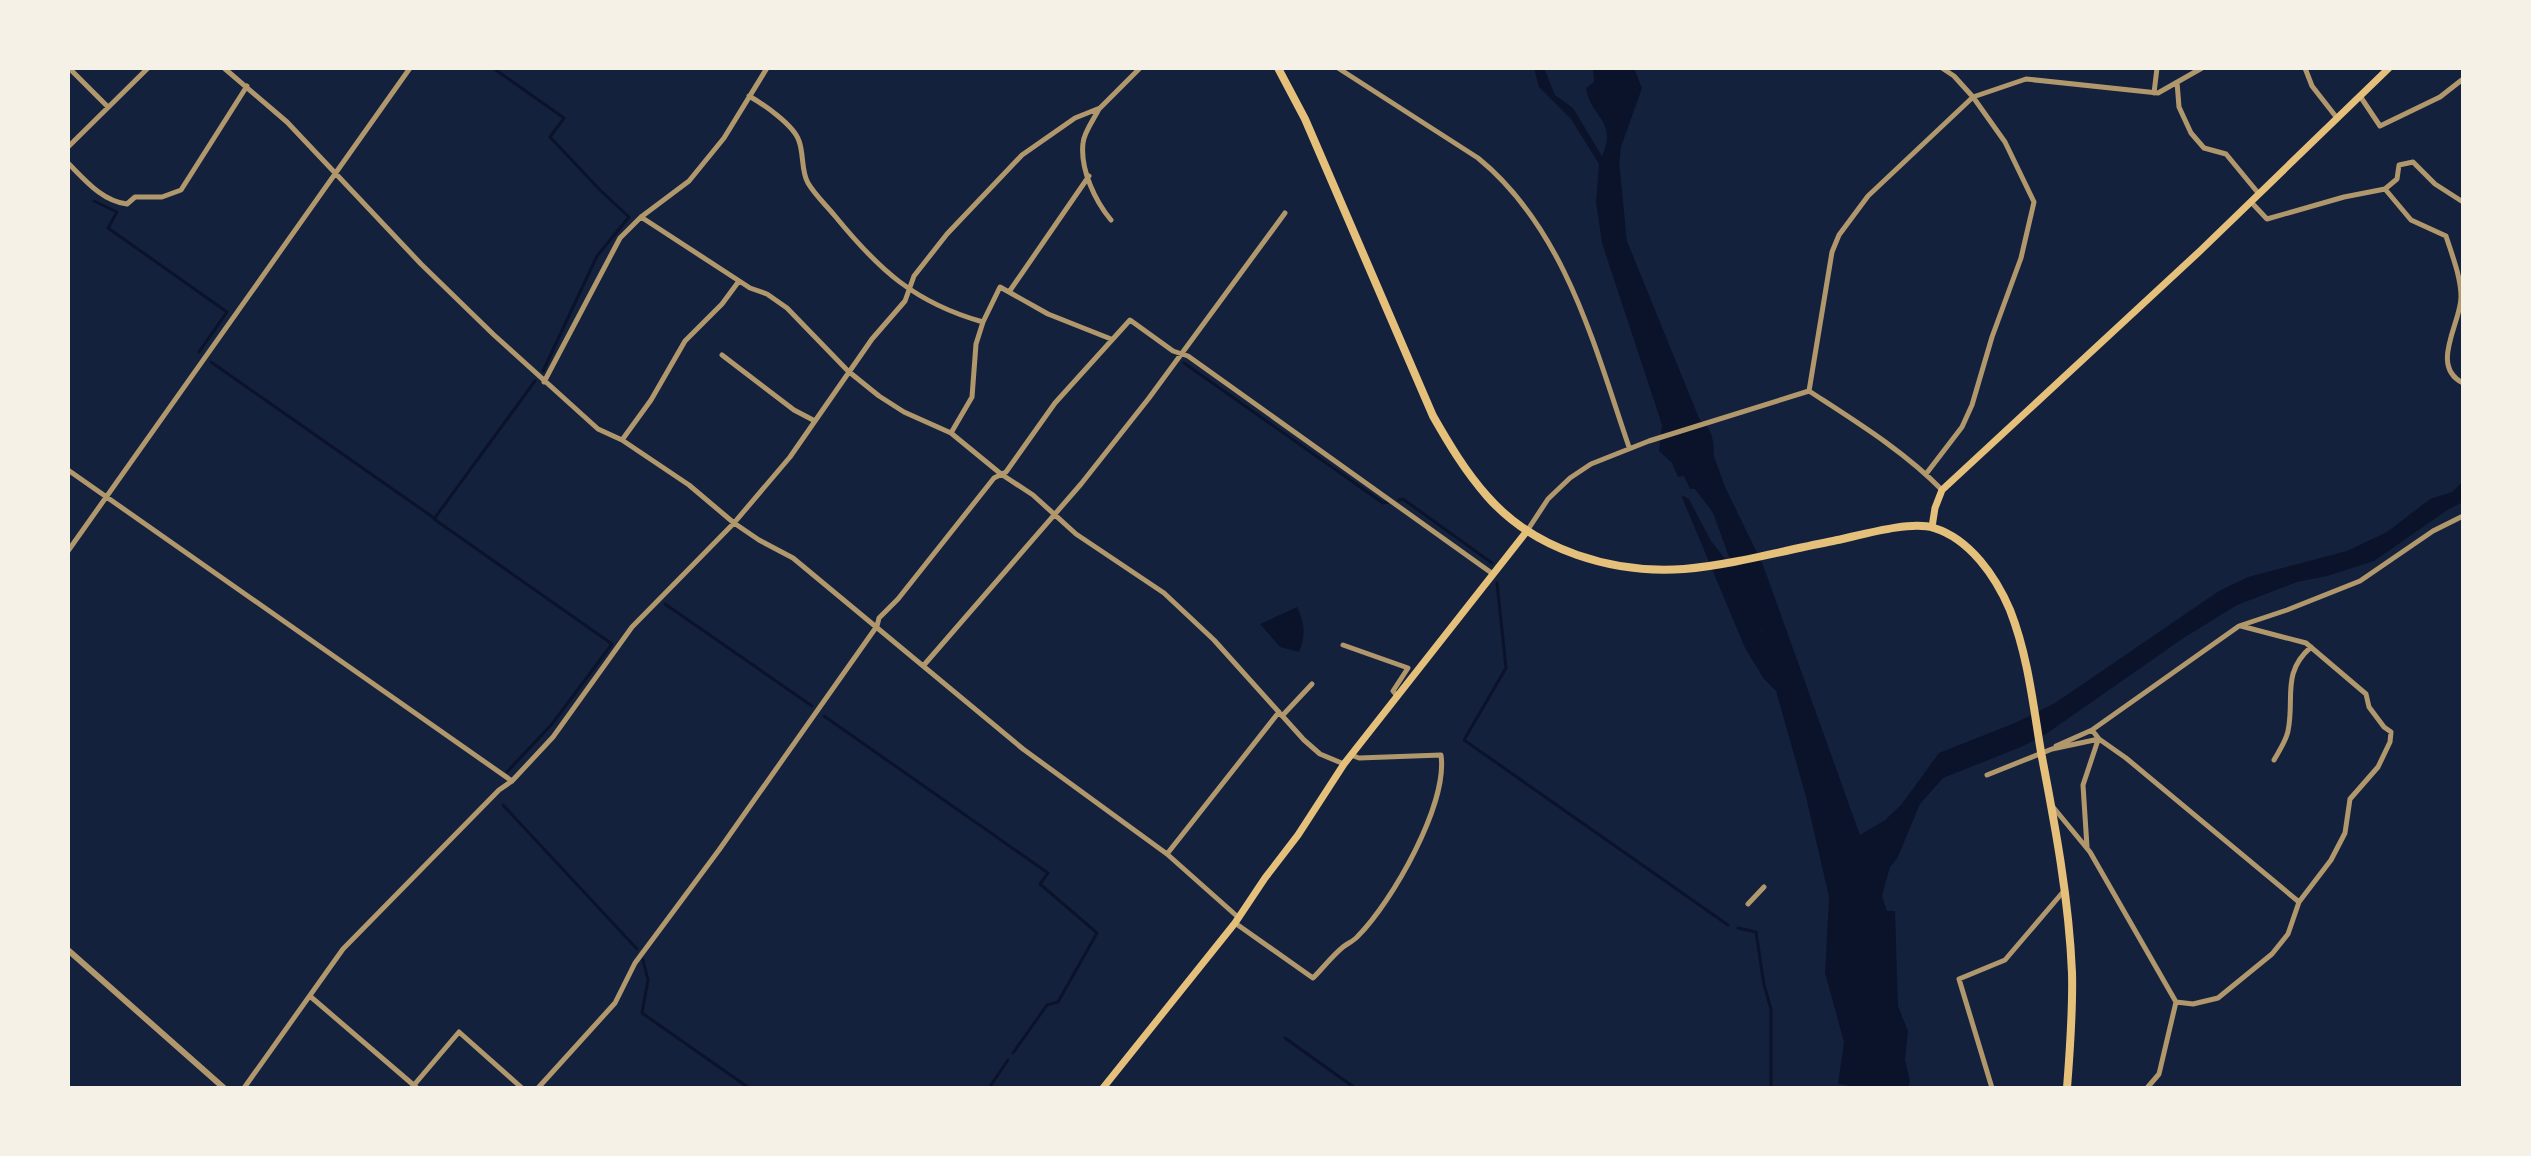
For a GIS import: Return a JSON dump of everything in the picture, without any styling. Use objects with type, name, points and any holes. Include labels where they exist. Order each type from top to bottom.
[{"type":"highway","points":[[1278,68],[1305,119],[1433,416],[1455,455],[1489,498],[1527,531],[1574,554],[1618,568],[1686,569],[1869,534],[1932,527],[1964,543],[1990,575],[2009,609],[2026,664],[2064,891],[2072,977],[2067,1088]]},
{"type":"main road","points":[[1932,527],[1942,490],[2251,202],[2389,68]]},
{"type":"main road","points":[[1103,1088],[1237,920],[1344,764],[1527,531]]},
{"type":"street","points":[[69,68],[108,107]]},
{"type":"street","points":[[68,147],[148,68]]},
{"type":"street","points":[[224,68],[247,86],[335,173],[421,264],[544,382],[598,429],[622,440],[689,485],[734,523],[793,558],[1023,749],[1167,854],[1237,920],[1313,978],[1343,947],[1357,938],[1413,859],[1437,796],[1441,755],[1359,758],[1351,755]]},
{"type":"street","points":[[68,551],[410,68]]},
{"type":"street","points":[[544,382],[620,238],[641,217],[689,181],[724,138],[767,68]]},
{"type":"street","points":[[1111,220],[1102,209],[1084,162],[1083,140],[1100,108],[1140,68]]},
{"type":"street","points":[[1338,68],[1478,158],[1495,172],[1537,224],[1557,255],[1582,311],[1629,447]]},
{"type":"street","points":[[1926,474],[1962,427],[1972,405],[1992,337],[2021,258],[2034,202],[2005,142],[1973,97],[1942,68]]},
{"type":"street","points":[[2154,93],[2157,68]]},
{"type":"street","points":[[1809,391],[1832,252],[1839,235],[1868,196],[1973,97],[2026,79],[2154,93],[2202,68]]},
{"type":"street","points":[[2305,68],[2312,86],[2337,118]]},
{"type":"street","points":[[2360,96],[2380,126],[2440,97],[2463,79]]},
{"type":"street","points":[[2177,82],[2179,107],[2191,133],[2204,148],[2226,154],[2259,194]]},
{"type":"street","points":[[68,163],[92,188],[121,203],[127,204],[135,197],[162,197],[181,190],[247,86]]},
{"type":"street","points":[[749,96],[796,133],[806,180],[874,261],[910,289],[949,312],[983,322]]},
{"type":"street","points":[[244,1088],[343,949],[553,737],[632,627],[734,523],[790,457],[848,371],[905,301],[914,276],[947,234],[1022,155],[1075,118],[1100,108]]},
{"type":"street","points":[[2251,202],[2267,219],[2385,189],[2397,179],[2399,165],[2413,162],[2435,184],[2463,202]]},
{"type":"street","points":[[1009,292],[1089,176]]},
{"type":"street","points":[[2385,189],[2411,220],[2446,236],[2461,295],[2450,335],[2449,367],[2455,379],[2463,383]]},
{"type":"street","points":[[924,665],[1130,423],[1285,213]]},
{"type":"street","points":[[641,217],[739,281],[787,308],[848,371],[879,396],[904,412],[951,433],[1001,474],[1033,495],[1076,534],[1164,593],[1214,640],[1304,740],[1320,754],[1344,764]]},
{"type":"street","points":[[622,440],[651,400],[685,341],[722,304],[739,281]]},
{"type":"street","points":[[951,433],[972,397],[976,344],[1000,287],[1048,314],[1111,339]]},
{"type":"street","points":[[538,1088],[615,1003],[635,963],[719,850],[877,626],[879,618],[898,599],[994,478],[1006,472],[1055,403],[1130,320],[1201,365],[1494,575]]},
{"type":"street","points":[[722,355],[784,402],[815,421]]},
{"type":"street","points":[[1527,531],[1548,499],[1591,464],[1629,447],[1809,391],[1856,421],[1926,474],[1942,490]]},
{"type":"street","points":[[68,470],[512,781]]},
{"type":"street","points":[[2052,749],[2092,730],[2239,626],[2360,581],[2433,531],[2463,516]]},
{"type":"street","points":[[2176,1002],[2193,1004],[2218,998],[2272,954],[2288,934],[2299,902],[2331,860],[2345,833],[2350,799],[2378,767],[2390,742],[2391,732],[2369,707],[2366,694],[2311,647],[2290,637],[2239,626]]},
{"type":"street","points":[[1343,645],[1408,668],[1393,691],[1397,696]]},
{"type":"street","points":[[2274,760],[2288,734],[2293,673],[2298,658],[2311,647]]},
{"type":"street","points":[[1167,854],[1280,714],[1312,684]]},
{"type":"street","points":[[2092,730],[2099,739],[2299,902]]},
{"type":"street","points":[[1987,775],[2041,747],[2052,749],[2099,739]]},
{"type":"street","points":[[2087,848],[2083,785],[2099,739]]},
{"type":"street","points":[[2050,803],[2087,848],[2176,1002],[2159,1074],[2147,1088]]},
{"type":"street","points":[[1748,904],[1764,887]]},
{"type":"street","points":[[1992,1088],[1959,979],[2005,960],[2064,891]]},
{"type":"street","points":[[68,950],[224,1088]]},
{"type":"street","points":[[311,997],[416,1087],[459,1032],[522,1088]]},
{"type":"water","points":[[1534,68],[1544,68],[1555,95],[1573,108],[1602,156],[1607,134],[1586,88],[1594,82],[1593,68],[1634,68],[1642,88],[1621,147],[1619,169],[1609,205],[1614,262],[1678,402],[1701,420],[1710,432],[1713,462],[1763,565],[1860,835],[1885,820],[1901,805],[1939,753],[2017,722],[2055,703],[2219,591],[2248,577],[2347,551],[2387,532],[2430,499],[2452,492],[2463,481],[2463,502],[2374,561],[2297,582],[2237,605],[2185,637],[2046,734],[1943,778],[1920,804],[1897,859],[1890,867],[1882,896],[1887,911],[1895,911],[1898,1006],[1908,1031],[1905,1060],[1910,1081],[1908,1088],[1847,1088],[1847,1085],[1838,1084],[1844,1042],[1825,973],[1829,897],[1806,797],[1776,691],[1764,679],[1745,648],[1681,495],[1689,499],[1711,541],[1734,570],[1755,621],[1763,632],[1744,566],[1724,518],[1713,513],[1695,489],[1690,489],[1684,476],[1678,477],[1672,463],[1659,451],[1662,425],[1602,243],[1596,202],[1599,164],[1571,119],[1539,87]],"holes":[[[1700,458],[1708,462],[1725,507],[1718,506],[1702,478]]]},
{"type":"water","points":[[1297,607],[1304,629],[1299,652],[1280,647],[1260,624]]},
{"type":"waterway","points":[[493,68],[564,118],[550,137],[629,217],[597,256],[543,371]]},
{"type":"waterway","points":[[1610,170],[1617,243],[1700,447],[1762,619]]},
{"type":"waterway","points":[[94,201],[117,212],[108,228],[227,312],[199,352]]},
{"type":"waterway","points":[[211,362],[434,518]]},
{"type":"waterway","points":[[1184,363],[1383,503],[1388,502]]},
{"type":"waterway","points":[[507,772],[552,724],[612,644],[434,519],[535,381]]},
{"type":"waterway","points":[[1399,500],[1403,499],[1492,563]]},
{"type":"waterway","points":[[1497,583],[1506,668],[1464,740],[1728,925]]},
{"type":"waterway","points":[[665,604],[812,706]]},
{"type":"waterway","points":[[824,716],[1048,873],[1040,884],[1097,933],[1058,1002],[1047,1005],[1013,1053]]},
{"type":"waterway","points":[[503,805],[637,949]]},
{"type":"waterway","points":[[1738,928],[1756,932],[1771,1009],[1771,1088]]},
{"type":"waterway","points":[[643,960],[648,980],[642,1013],[749,1088]]},
{"type":"waterway","points":[[1285,1038],[1355,1088]]},
{"type":"waterway","points":[[989,1088],[1008,1060]]}]
